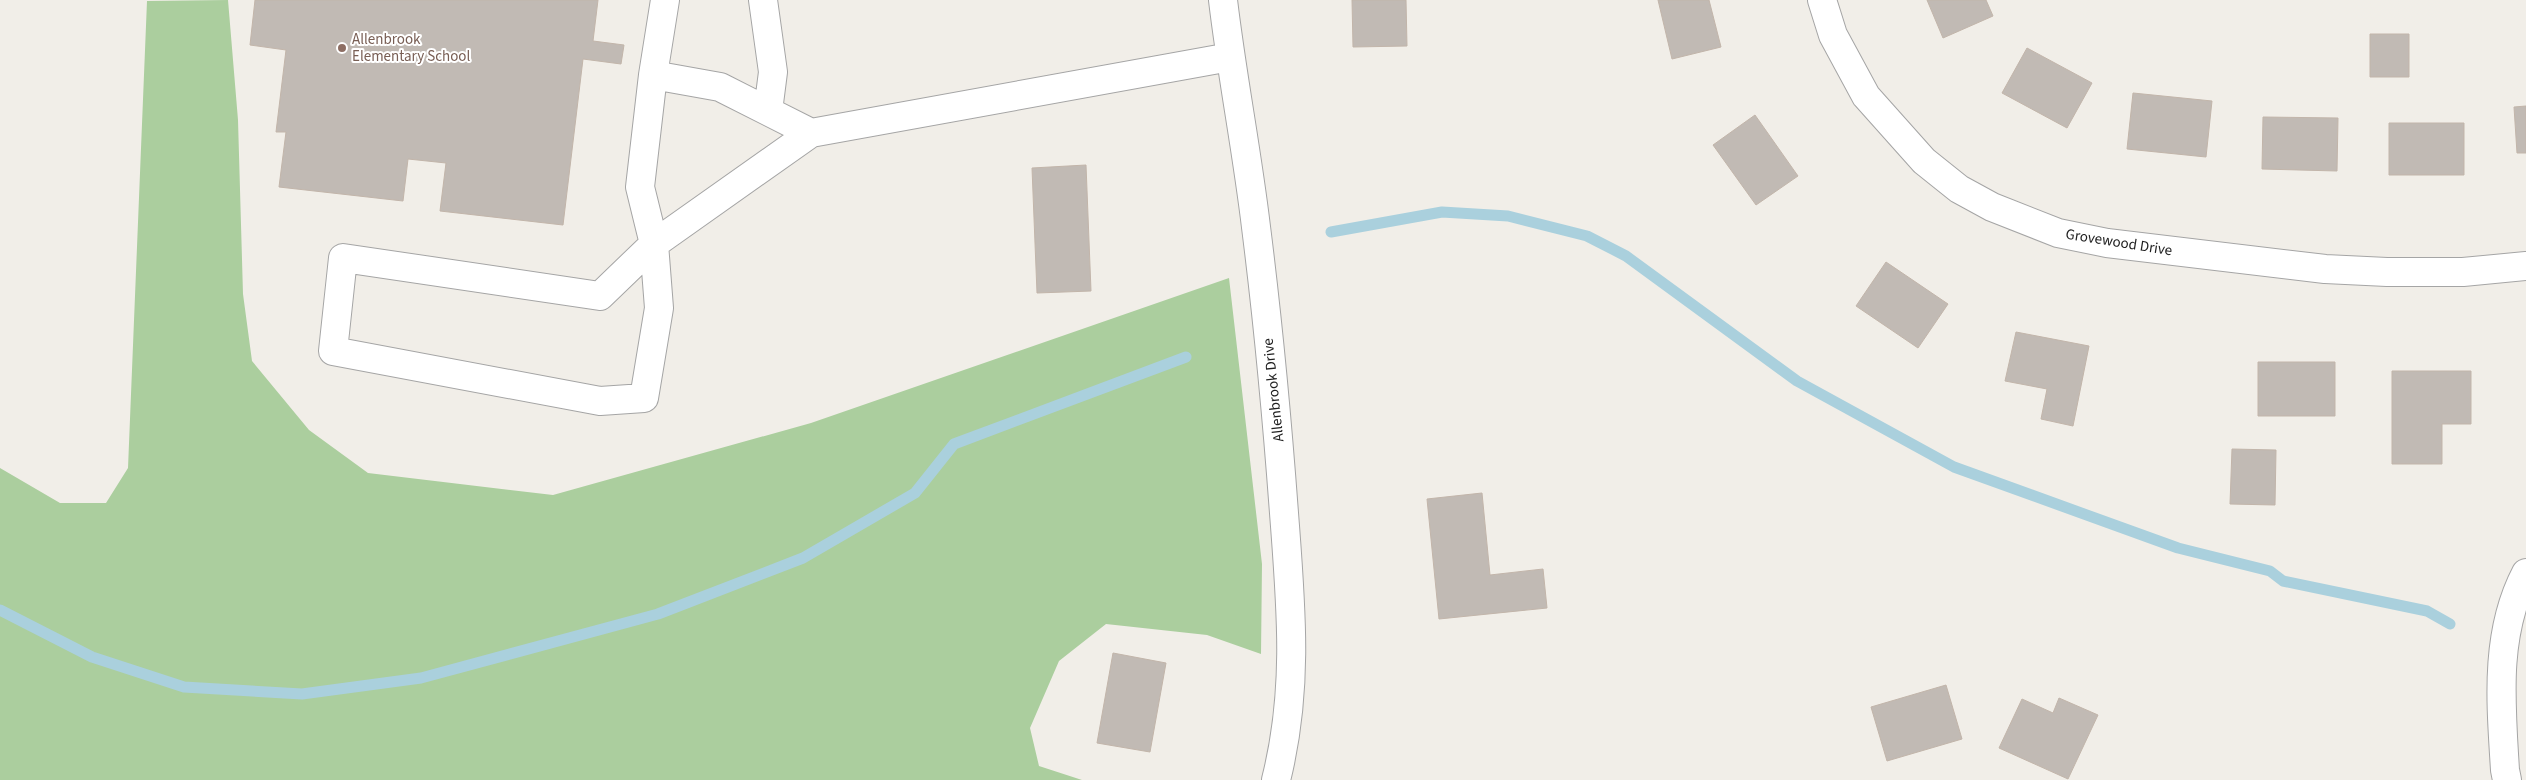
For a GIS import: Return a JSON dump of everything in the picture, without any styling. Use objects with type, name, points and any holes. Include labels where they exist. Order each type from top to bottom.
[{"type":"street","points":[[665,0],[653,75],[640,187],[654,244],[659,308],[644,398],[600,401],[333,351],[343,258],[600,296],[654,244],[811,133],[1230,57]]},
{"type":"street","points":[[763,0],[773,72],[768,111]]},
{"type":"street","name":"Allenbrook Drive","points":[[1224,0],[1230,57],[1256,226],[1281,466],[1293,634],[1293,671],[1284,748],[1276,780]]},
{"type":"street","name":"Grovewood Drive","points":[[1822,0],[1833,35],[1866,96],[1924,161],[1959,188],[1992,207],[2050,230],[2107,243],[2324,269],[2387,272],[2463,272],[2526,266]]},
{"type":"street","points":[[653,75],[720,87],[811,133]]},
{"type":"street","points":[[2508,780],[2505,770],[2500,679],[2506,632],[2526,572]]},
{"type":"green space","points":[[228,0],[238,120],[243,294],[252,361],[309,430],[368,473],[553,495],[811,423],[1229,278],[1262,564],[1261,654],[1207,635],[1106,624],[1059,661],[1030,728],[1039,766],[1082,780],[0,780],[0,468],[60,503],[106,503],[128,468],[147,1]]},
{"type":"building","points":[[255,0],[598,0],[593,41],[624,45],[621,64],[583,59],[563,225],[440,211],[446,163],[408,159],[403,201],[279,187],[286,132],[276,132],[286,50],[250,45]]},
{"type":"building","points":[[1352,0],[1406,0],[1407,46],[1353,47]]},
{"type":"building","points":[[1658,0],[1709,0],[1721,47],[1672,59]]},
{"type":"building","points":[[1927,0],[1986,0],[1993,16],[1943,38]]},
{"type":"building","points":[[2370,34],[2409,34],[2409,77],[2370,77]]},
{"type":"building","points":[[2027,48],[2092,83],[2067,128],[2002,93]]},
{"type":"building","points":[[2133,93],[2212,101],[2206,157],[2127,149]]},
{"type":"building","points":[[2526,106],[2526,153],[2517,153],[2514,107]]},
{"type":"building","points":[[1755,115],[1798,176],[1756,205],[1713,145]]},
{"type":"building","points":[[2263,117],[2338,118],[2337,171],[2262,169]]},
{"type":"building","points":[[2389,123],[2464,123],[2464,175],[2389,175]]},
{"type":"building","points":[[1086,165],[1091,291],[1037,293],[1032,168]]},
{"type":"building","points":[[1886,262],[1948,304],[1918,348],[1856,306]]},
{"type":"building","points":[[2016,332],[2089,346],[2073,426],[2041,419],[2047,389],[2005,381]]},
{"type":"building","points":[[2258,362],[2335,362],[2335,416],[2258,416]]},
{"type":"building","points":[[2392,371],[2471,371],[2471,424],[2442,424],[2442,464],[2392,464]]},
{"type":"building","points":[[2232,449],[2276,450],[2275,505],[2230,504]]},
{"type":"building","points":[[1482,493],[1490,575],[1543,569],[1547,608],[1439,619],[1427,499]]},
{"type":"building","points":[[1113,653],[1166,663],[1150,752],[1097,743]]},
{"type":"building","points":[[1946,685],[1962,739],[1887,761],[1871,707]]},
{"type":"building","points":[[2059,698],[2098,715],[2068,779],[1999,748],[2022,699],[2053,713]]},
{"type":"waterway","points":[[1331,232],[1442,212],[1508,216],[1587,236],[1626,256],[1797,381],[1954,467],[2178,548],[2270,571],[2283,581],[2427,611],[2450,624]]},
{"type":"waterway","points":[[0,610],[92,657],[184,687],[302,694],[421,678],[658,614],[803,558],[915,493],[954,444],[1186,357]]},
{"type":"place","name":"Allenbrook Elementary School","points":[[342,48]]}]
